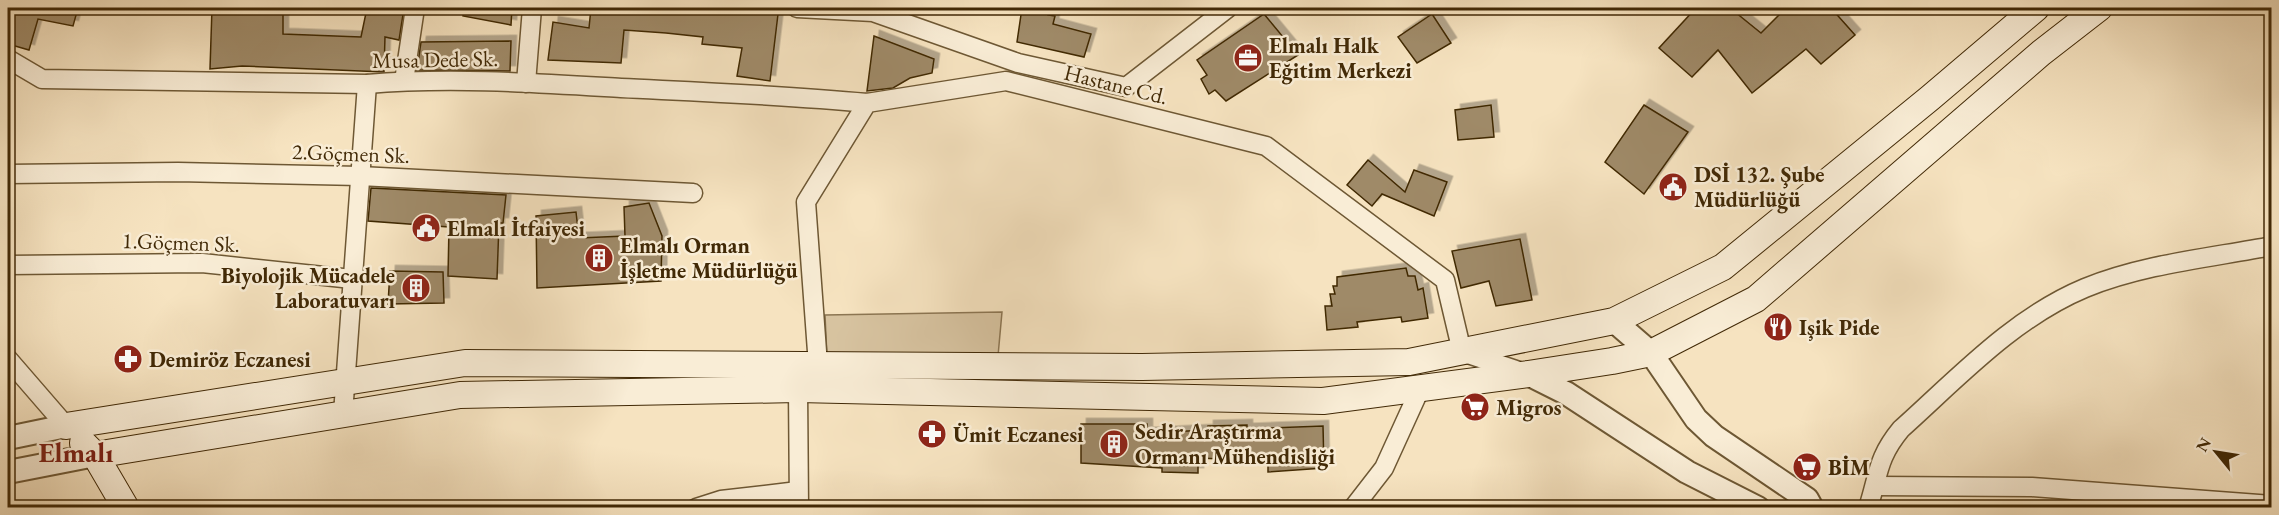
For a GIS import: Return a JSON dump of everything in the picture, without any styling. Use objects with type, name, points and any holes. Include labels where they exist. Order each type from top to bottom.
[{"type":"main road","points":[[66,426],[465,363],[1142,367],[1398,363],[1614,321],[1723,267],[2036,8]]},
{"type":"main road","points":[[95,455],[460,395],[798,389],[1323,401],[1528,374],[1651,353],[1756,299],[2041,53],[2099,8]]},
{"type":"main road","points":[[66,426],[95,455],[126,507]]},
{"type":"street","points":[[404,81],[415,8]]},
{"type":"street","points":[[526,83],[532,8]]},
{"type":"street","points":[[797,8],[873,12],[1018,63],[1126,87],[1228,8]]},
{"type":"street","name":"Musa Dede Sk.","points":[[8,59],[42,78],[367,84],[404,81],[526,83],[816,98],[867,103]]},
{"type":"street","points":[[1006,81],[1018,63]]},
{"type":"street","name":"Hastane Cd.","points":[[867,103],[1006,81],[1266,146],[1445,280],[1462,352]]},
{"type":"street","points":[[343,414],[367,84]]},
{"type":"street","points":[[818,365],[806,202],[867,103]]},
{"type":"street","name":"2.Göçmen Sk.","points":[[8,174],[178,172],[360,176],[693,193]]},
{"type":"street","points":[[1868,507],[1875,486],[1878,465],[1887,446],[1900,429],[2014,328],[2050,305],[2121,275],[2157,266],[2271,246]]},
{"type":"street","name":"1.Göçmen Sk.","points":[[8,265],[202,263],[352,279]]},
{"type":"street","points":[[1614,321],[1651,353],[1696,419],[1714,436],[1807,499],[1812,507]]},
{"type":"street","points":[[1462,352],[1528,374],[1566,393],[1687,472],[1758,507]]},
{"type":"street","points":[[8,359],[66,426],[8,438]]},
{"type":"street","points":[[696,507],[721,500],[799,499],[798,389]]},
{"type":"street","points":[[1353,507],[1384,468],[1420,389]]},
{"type":"street","points":[[8,472],[95,455]]},
{"type":"street","points":[[1875,486],[2032,487],[2271,505]]},
{"type":"shaded area","points":[[1002,312],[998,356],[827,357],[825,315]]},
{"type":"building","points":[[8,8],[78,8],[73,26],[38,19],[29,50],[8,44]]},
{"type":"building","points":[[212,8],[283,8],[283,34],[361,37],[367,8],[404,8],[399,40],[385,37],[384,72],[242,66],[210,69]]},
{"type":"building","points":[[464,8],[512,8],[511,25],[463,16]]},
{"type":"building","points":[[591,8],[703,8],[778,14],[770,81],[737,76],[742,48],[702,44],[703,37],[666,33],[624,30],[621,63],[548,60],[553,22],[589,28]]},
{"type":"building","points":[[1022,8],[1050,8],[1048,15],[1055,16],[1053,24],[1091,34],[1084,57],[1017,42]]},
{"type":"building","points":[[1696,8],[1730,8],[1761,33],[1786,8],[1831,8],[1855,35],[1821,64],[1806,49],[1752,93],[1718,50],[1692,77],[1659,48]]},
{"type":"building","name":"Elmalı Halk Eğitim Merkezi","points":[[1264,14],[1298,55],[1226,101],[1215,90],[1209,94],[1201,79],[1207,75],[1197,60]]},
{"type":"building","points":[[1432,14],[1451,43],[1417,63],[1398,37]]},
{"type":"building","points":[[874,36],[934,59],[932,73],[910,78],[893,88],[867,91]]},
{"type":"building","points":[[511,41],[510,71],[417,70],[421,42]]},
{"type":"building","points":[[1491,105],[1494,137],[1458,140],[1455,110]]},
{"type":"building","points":[[1644,105],[1688,132],[1644,194],[1605,162]]},
{"type":"building","points":[[1368,160],[1405,192],[1414,170],[1447,182],[1434,216],[1382,194],[1372,206],[1347,185]]},
{"type":"building","points":[[371,188],[506,195],[503,223],[499,223],[497,279],[448,276],[449,227],[368,221]]},
{"type":"building","name":"Elmalı Orman İşletme Müdürlüğü","points":[[649,203],[662,236],[661,281],[537,288],[536,216],[576,212],[579,238],[625,236],[624,207]]},
{"type":"building","points":[[1520,239],[1532,300],[1496,306],[1489,281],[1461,288],[1452,251]]},
{"type":"building","points":[[1406,268],[1408,276],[1415,276],[1418,290],[1423,288],[1428,318],[1402,322],[1401,317],[1357,322],[1358,327],[1327,330],[1325,306],[1332,306],[1330,294],[1335,294],[1333,286],[1337,286],[1337,277]]},
{"type":"building","name":"Biyolojik Mücadele Laboratuvarı","points":[[390,271],[443,272],[444,303],[388,304]]},
{"type":"building","points":[[1081,424],[1147,424],[1147,433],[1208,430],[1208,426],[1247,425],[1247,429],[1323,426],[1324,468],[1268,472],[1268,461],[1198,458],[1198,473],[1162,472],[1162,468],[1081,463]]},
{"type":"place","name":"Elmalı Halk Eğitim Merkezi","points":[[1248,58]]},
{"type":"place","name":"DSİ 132. Şube Müdürlüğü","points":[[1673,187]]},
{"type":"place","name":"Elmalı İtfaiyesi","points":[[426,228]]},
{"type":"place","name":"Elmalı Orman İşletme Müdürlüğü","points":[[599,258]]},
{"type":"place","name":"Biyolojik Mücadele Laboratuvarı","points":[[416,288]]},
{"type":"place","name":"Işik Pide","points":[[1778,327]]},
{"type":"place","name":"Demiröz Eczanesi","points":[[128,359]]},
{"type":"place","name":"Migros","points":[[1475,407]]},
{"type":"place","name":"Ümit Eczanesi","points":[[932,434]]},
{"type":"place","name":"Sedir Araştırma Ormanı Mühendisliği","points":[[1114,444]]},
{"type":"place","name":"BİM","points":[[1807,467]]},
{"type":"district","name":"Elmalı","points":[[76,452]]}]
